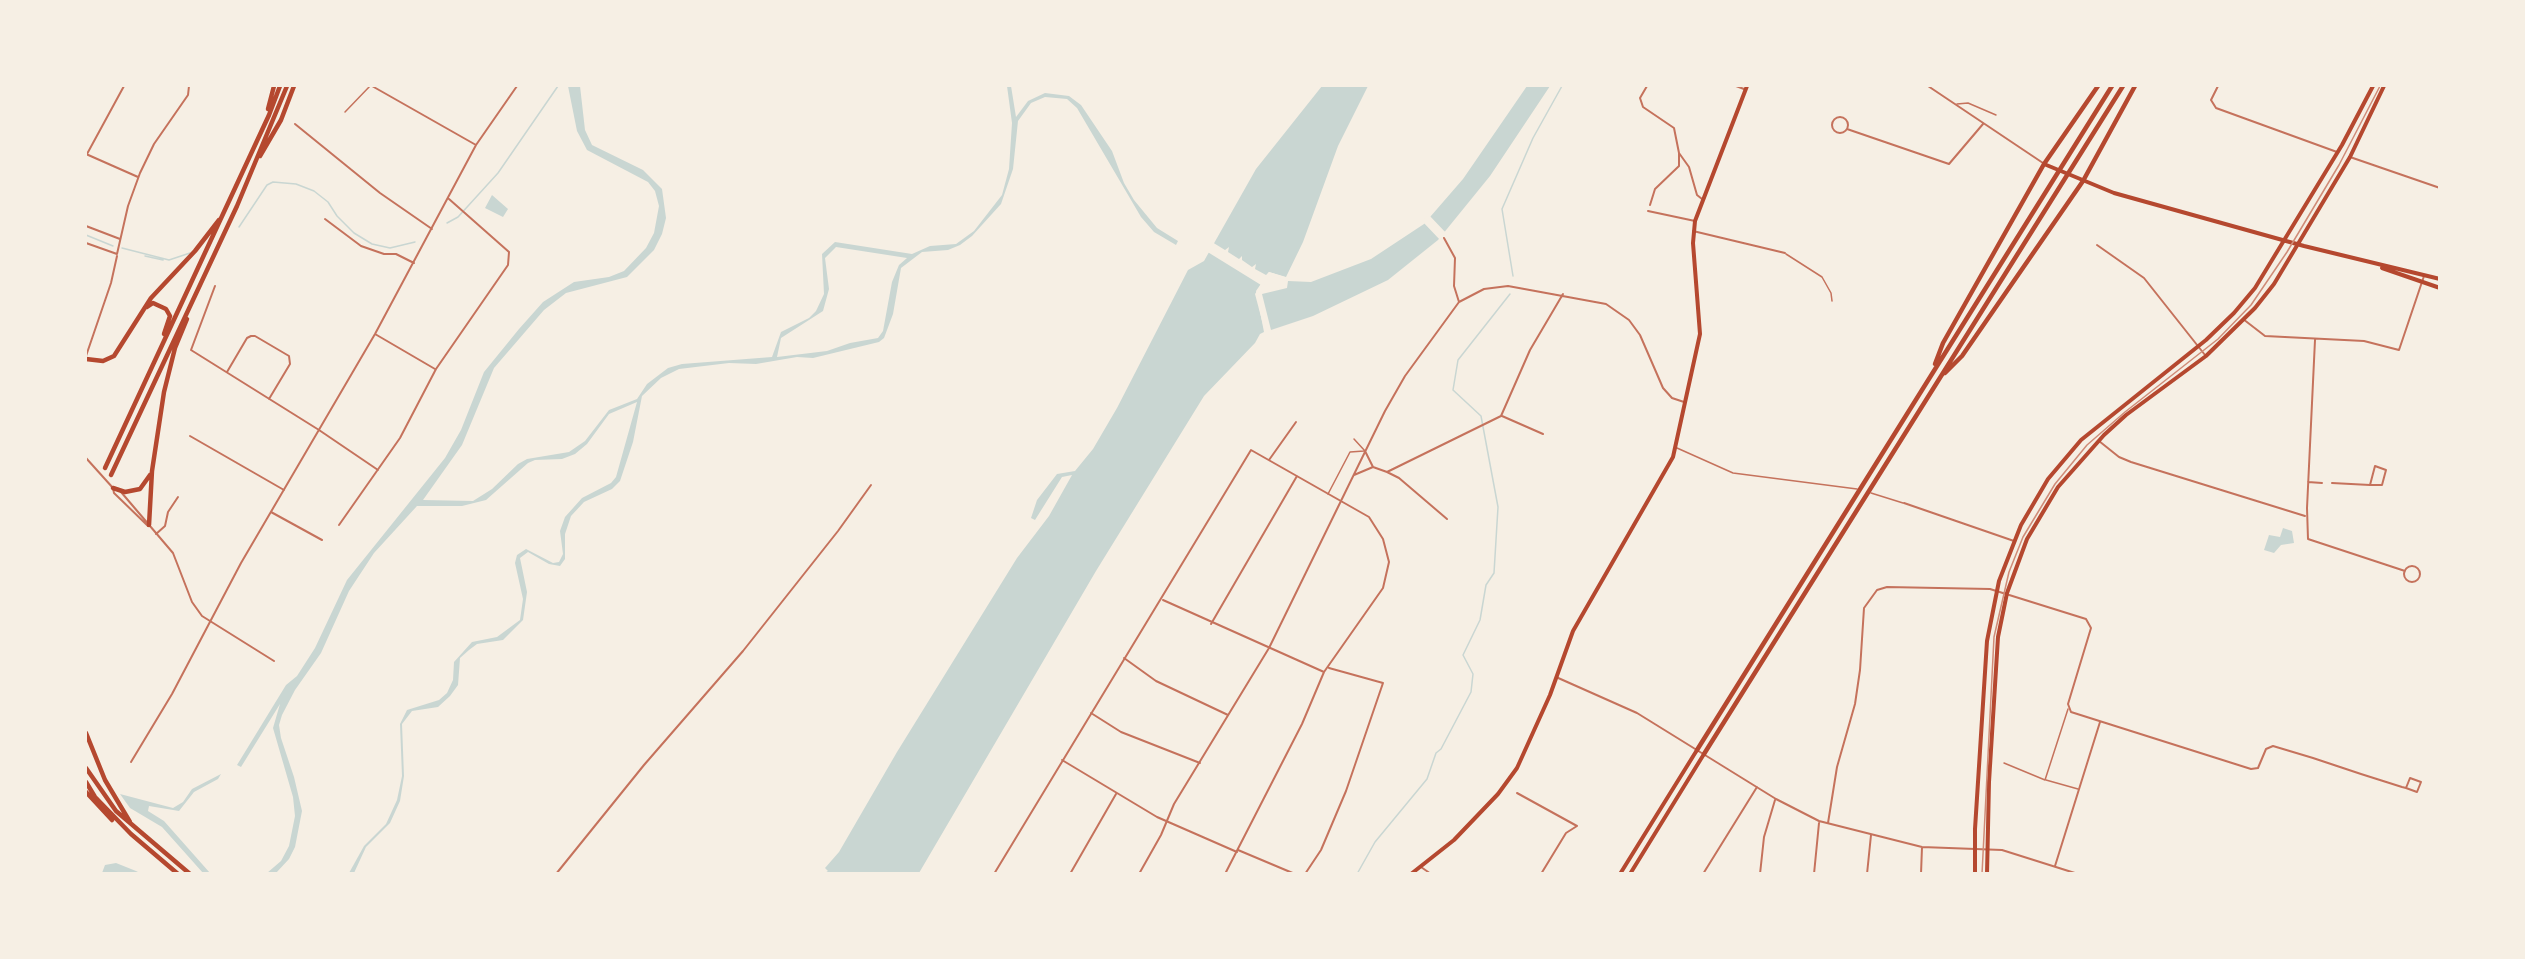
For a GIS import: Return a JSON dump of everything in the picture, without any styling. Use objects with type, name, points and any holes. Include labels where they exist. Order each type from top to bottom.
[{"type":"highway","points":[[269,115],[274,86]]},
{"type":"highway","points":[[86,357],[104,361],[114,356],[144,308],[209,238],[221,218],[269,115],[279,86]]},
{"type":"highway","points":[[111,475],[258,158],[287,86]]},
{"type":"highway","points":[[258,158],[269,145],[294,86]]},
{"type":"highway","points":[[1931,375],[1943,343],[2044,164],[2097,86]]},
{"type":"highway","points":[[1697,750],[2112,86]]},
{"type":"highway","points":[[1704,754],[2123,86]]},
{"type":"highway","points":[[1939,379],[1962,356],[2081,180],[2135,86]]},
{"type":"highway","points":[[105,468],[208,247],[210,230],[221,218]]},
{"type":"highway","points":[[144,308],[153,303],[160,304],[170,316],[163,344]]},
{"type":"highway","points":[[151,527],[152,471],[166,381],[191,304]]},
{"type":"highway","points":[[113,488],[125,492],[140,489],[147,483],[152,471]]},
{"type":"highway","points":[[86,733],[105,780],[131,824]]},
{"type":"highway","points":[[86,768],[101,793],[131,824],[190,873]]},
{"type":"highway","points":[[86,782],[96,797],[131,834]]},
{"type":"highway","points":[[86,792],[104,813],[178,873]]},
{"type":"main road","points":[[1976,873],[1975,849],[1984,675],[1996,591],[2014,541],[2039,494],[2068,454],[2115,410],[2198,346],[2245,300],[2264,276],[2373,86]]},
{"type":"main road","points":[[1987,873],[1996,657],[2007,593],[2024,547],[2044,508],[2065,477],[2098,441],[2126,415],[2206,356],[2274,284],[2349,157],[2384,86]]},
{"type":"main road","points":[[1412,873],[1468,826],[1517,768],[1529,747],[1581,614],[1664,476],[1676,447],[1700,334],[1693,231],[1702,199],[1746,87]]},
{"type":"main road","points":[[2044,164],[2114,193],[2284,241],[2439,279]]},
{"type":"main road","points":[[2373,264],[2439,288]]},
{"type":"main road","points":[[1620,873],[1697,750]]},
{"type":"main road","points":[[1630,873],[1704,754]]},
{"type":"street","points":[[124,86],[86,154],[138,177]]},
{"type":"street","points":[[345,112],[371,86],[476,145]]},
{"type":"street","points":[[131,762],[271,512],[375,334],[476,145],[517,86]]},
{"type":"street","points":[[1647,86],[1640,98],[1643,107],[1674,128],[1679,153],[1679,166],[1654,189],[1650,205]]},
{"type":"street","points":[[1736,86],[1746,87]]},
{"type":"street","points":[[1928,86],[2044,164]]},
{"type":"street","points":[[2218,86],[2211,100],[2216,108],[2337,152]]},
{"type":"street","points":[[86,357],[111,283],[120,239],[138,177],[154,144],[189,87]]},
{"type":"street","points":[[1956,104],[1968,103],[1996,115]]},
{"type":"street","points":[[1838,117],[1843,118],[1848,123],[1847,129],[1841,133],[1835,132],[1833,122],[1838,117]]},
{"type":"street","points":[[295,124],[380,194],[432,229]]},
{"type":"street","points":[[1847,129],[1949,164],[1983,124]]},
{"type":"street","points":[[1679,153],[1689,167],[1697,195],[1702,199]]},
{"type":"street","points":[[2349,157],[2439,188]]},
{"type":"street","points":[[339,525],[412,418],[436,369],[477,308],[506,272],[509,252],[449,199]]},
{"type":"street","points":[[1648,210],[1695,222]]},
{"type":"street","points":[[325,219],[361,246],[384,254],[396,254],[414,263]]},
{"type":"street","points":[[86,226],[120,239]]},
{"type":"street","points":[[1693,231],[1785,253],[1810,267],[1821,277],[1831,293],[1832,301]]},
{"type":"street","points":[[1444,238],[1455,258],[1454,286],[1459,302]]},
{"type":"street","points":[[86,243],[117,254]]},
{"type":"street","points":[[2097,245],[2144,278],[2206,356]]},
{"type":"street","points":[[2243,319],[2265,336],[2364,341],[2396,350],[2401,348],[2425,274]]},
{"type":"street","points":[[215,286],[191,350],[319,430],[378,470]]},
{"type":"street","points":[[1139,873],[1167,820],[1269,648],[1353,475],[1405,375],[1459,302],[1495,286],[1523,286],[1606,304],[1622,313],[1640,335],[1663,388],[1672,398],[1684,402]]},
{"type":"street","points":[[1387,472],[1501,416],[1530,350],[1563,294]]},
{"type":"street","points":[[375,334],[436,369]]},
{"type":"street","points":[[227,372],[247,338],[255,336],[290,360],[269,399]]},
{"type":"street","points":[[2315,340],[2306,534],[2312,543],[2405,571]]},
{"type":"street","points":[[1501,416],[1543,434]]},
{"type":"street","points":[[1269,460],[1296,422]]},
{"type":"street","points":[[190,436],[284,490]]},
{"type":"street","points":[[1354,439],[1365,451],[1373,467]]},
{"type":"street","points":[[2098,441],[2119,457],[2131,462],[2307,516]]},
{"type":"street","points":[[1676,447],[1733,473],[1850,487],[2014,541]]},
{"type":"street","points":[[994,873],[1124,658],[1162,600],[1251,450],[1328,495],[1360,510],[1377,527],[1389,562],[1383,588],[1324,672],[1238,851],[1225,873]]},
{"type":"street","points":[[1328,495],[1350,452],[1365,451]]},
{"type":"street","points":[[86,458],[113,488],[120,491],[175,558],[192,602],[211,622],[274,661]]},
{"type":"street","points":[[2332,483],[2382,485],[2386,470],[2375,466],[2370,484]]},
{"type":"street","points":[[1353,475],[1373,467],[1387,472],[1399,478],[1447,519]]},
{"type":"street","points":[[1211,624],[1297,476]]},
{"type":"street","points":[[2308,482],[2322,483]]},
{"type":"street","points":[[556,873],[644,765],[743,651],[838,531],[871,485]]},
{"type":"street","points":[[113,488],[114,493],[151,527]]},
{"type":"street","points":[[156,534],[165,526],[168,512],[178,496]]},
{"type":"street","points":[[271,512],[322,540]]},
{"type":"street","points":[[2409,567],[2415,567],[2420,576],[2416,582],[2409,582],[2405,571],[2409,567]]},
{"type":"street","points":[[1828,824],[1837,768],[1855,704],[1862,652],[1864,608],[1868,599],[1877,590],[1887,587],[1996,591],[2086,619],[2089,622],[2091,628],[2045,780]]},
{"type":"street","points":[[1162,600],[1211,624],[1324,672]]},
{"type":"street","points":[[1124,658],[1156,681],[1228,715]]},
{"type":"street","points":[[1305,873],[1321,850],[1346,791],[1383,683],[1329,668]]},
{"type":"street","points":[[1556,677],[1623,705],[1776,799],[1820,821],[1922,847],[2002,850],[2078,873]]},
{"type":"street","points":[[2068,709],[2100,722],[2252,769],[2258,768],[2266,749],[2273,746],[2417,792],[2421,782],[2410,778],[2406,788]]},
{"type":"street","points":[[1091,713],[1121,732],[1200,763]]},
{"type":"street","points":[[2055,866],[2100,722]]},
{"type":"street","points":[[1062,760],[1116,794],[1167,820],[1295,873]]},
{"type":"street","points":[[2004,763],[2073,790],[2079,789]]},
{"type":"street","points":[[1703,873],[1757,787]]},
{"type":"street","points":[[1517,793],[1577,826],[1566,833],[1541,873]]},
{"type":"street","points":[[1070,873],[1116,794]]},
{"type":"street","points":[[1760,873],[1764,837],[1776,799]]},
{"type":"street","points":[[1814,873],[1820,821]]},
{"type":"street","points":[[1867,873],[1871,835]]},
{"type":"street","points":[[1921,873],[1922,847]]},
{"type":"street","points":[[1421,867],[1431,873]]},
{"type":"shaded area","points":[[568,86],[580,86],[585,130],[592,145],[643,170],[662,189],[666,218],[662,234],[654,250],[627,277],[566,293],[544,310],[494,368],[462,445],[423,500],[473,501],[492,489],[518,464],[527,459],[569,452],[585,441],[609,410],[637,399],[647,384],[668,368],[682,364],[772,357],[781,332],[809,318],[816,311],[824,294],[822,254],[835,242],[912,254],[930,246],[956,244],[974,231],[1002,195],[1009,169],[1012,123],[1007,86],[1011,86],[1016,117],[1028,101],[1045,93],[1069,96],[1081,105],[1112,151],[1124,183],[1134,200],[1157,228],[1178,241],[1176,245],[1154,232],[1141,217],[1077,108],[1067,99],[1045,97],[1031,103],[1018,121],[1013,169],[1001,204],[972,236],[960,245],[948,250],[922,252],[901,268],[893,314],[884,338],[879,342],[813,358],[797,357],[756,364],[729,363],[679,369],[661,378],[642,396],[633,442],[620,481],[612,489],[584,502],[571,516],[565,534],[565,559],[560,566],[549,564],[528,552],[520,558],[527,592],[523,620],[503,640],[477,644],[469,650],[460,658],[458,685],[450,696],[438,707],[412,711],[402,724],[404,776],[400,801],[390,823],[366,847],[354,873],[349,873],[364,846],[386,824],[397,800],[402,776],[400,724],[407,710],[439,700],[447,693],[453,680],[454,662],[472,642],[497,637],[520,620],[523,599],[515,563],[517,555],[526,549],[553,563],[559,562],[563,554],[560,531],[565,517],[582,498],[611,483],[616,477],[637,402],[609,414],[587,444],[575,454],[562,459],[535,460],[528,463],[486,500],[462,506],[417,506],[374,553],[349,591],[321,653],[295,690],[282,715],[279,725],[281,738],[302,811],[295,847],[289,859],[276,873],[267,873],[281,861],[289,846],[295,816],[293,797],[273,728],[280,704],[241,767],[237,765],[286,685],[297,676],[315,648],[347,580],[445,458],[461,430],[484,372],[519,329],[543,302],[574,282],[609,277],[624,271],[646,248],[654,233],[659,206],[655,191],[648,182],[587,150],[577,131]],"holes":[[[836,247],[907,258],[899,265],[892,282],[883,331],[878,338],[850,343],[827,351],[777,357],[781,338],[823,311],[829,289],[825,258]]]},
{"type":"shaded area","points":[[1322,86],[1368,86],[1338,146],[1303,242],[1286,277],[1269,272],[1256,291],[1264,332],[1204,396],[1096,571],[919,873],[823,874],[828,871],[825,868],[839,852],[897,752],[1017,558],[1049,516],[1072,475],[1062,477],[1035,520],[1031,518],[1037,500],[1057,474],[1075,471],[1093,449],[1117,408],[1188,270],[1204,261],[1256,169]]},
{"type":"shaded area","points":[[1527,86],[1550,86],[1490,176],[1438,240],[1388,280],[1313,316],[1271,330],[1262,294],[1287,288],[1288,281],[1311,282],[1371,259],[1424,224],[1463,179]]},
{"type":"shaded area","points":[[492,195],[508,209],[503,217],[485,208]]},
{"type":"shaded area","points":[[2283,528],[2292,531],[2294,543],[2281,545],[2274,553],[2264,550],[2269,535],[2280,537]]},
{"type":"shaded area","points":[[221,774],[218,779],[194,792],[179,811],[149,806],[148,811],[164,821],[210,873],[203,873],[162,827],[130,808],[120,794],[173,808],[183,802],[192,789]]},
{"type":"shaded area","points":[[116,863],[140,873],[102,873],[105,865]]},
{"type":"pier","points":[[1429,215],[1447,234],[1441,241],[1422,221]]},
{"type":"pier","points":[[1212,242],[1225,250],[1229,247],[1228,252],[1239,259],[1242,256],[1242,260],[1252,267],[1256,264],[1255,269],[1266,275],[1269,272],[1288,278],[1287,281],[1270,275],[1258,295],[1267,331],[1265,332],[1255,294],[1261,285],[1206,251]]},
{"type":"waterway","points":[[447,223],[458,217],[498,173],[558,86]]},
{"type":"waterway","points":[[1513,276],[1502,209],[1533,138],[1562,86]]},
{"type":"waterway","points":[[239,227],[267,185],[273,182],[296,184],[314,191],[328,202],[337,216],[354,233],[372,244],[390,248],[415,242]]},
{"type":"waterway","points":[[86,235],[113,246]]},
{"type":"waterway","points":[[122,248],[169,260],[190,253]]},
{"type":"waterway","points":[[145,256],[163,260]]},
{"type":"waterway","points":[[1357,874],[1375,842],[1427,779],[1436,753],[1441,749],[1471,692],[1473,674],[1463,655],[1480,620],[1486,585],[1494,573],[1498,507],[1481,416],[1453,390],[1458,360],[1510,294]]},
{"type":"tram line","points":[[1982,874],[1994,637],[2009,572],[2023,537],[2055,484],[2087,445],[2218,339],[2251,305],[2287,252],[2339,165],[2380,86]]}]
